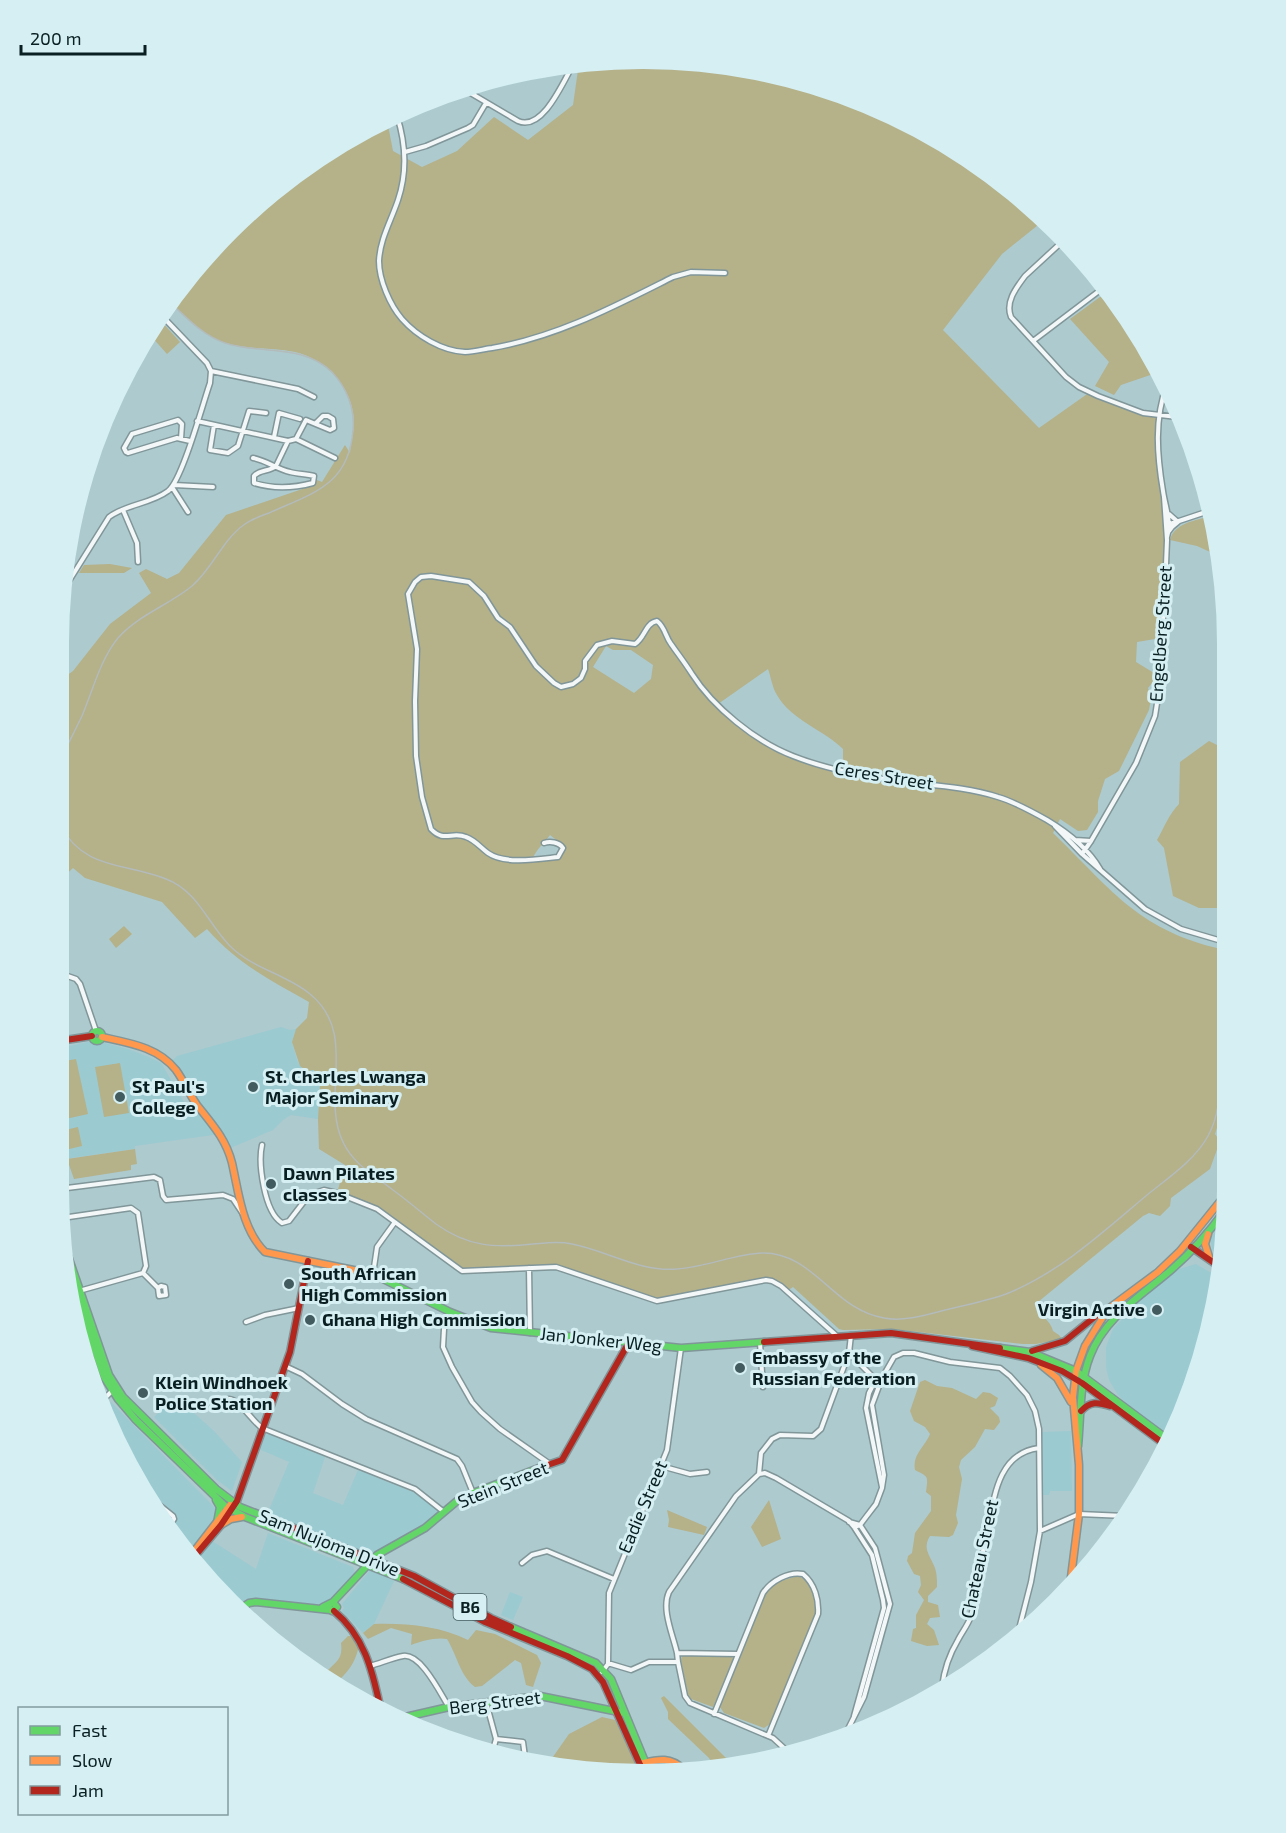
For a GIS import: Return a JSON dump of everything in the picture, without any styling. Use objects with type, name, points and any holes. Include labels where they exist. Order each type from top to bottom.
[{"type":"main road","name":"Jan Jonker Weg","points":[[94,1034],[101,1032],[102,1037],[146,1048],[160,1054],[170,1063],[193,1100],[223,1138],[228,1149],[243,1212],[259,1247],[265,1252],[374,1274],[450,1312],[484,1326],[530,1333],[681,1348],[891,1333],[1029,1355],[1083,1380],[1160,1440]]},
{"type":"main road","points":[[69,1039],[94,1034]]},
{"type":"main road","points":[[1029,1355],[1060,1344],[1158,1272],[1187,1244],[1217,1206]]},
{"type":"main road","points":[[1077,1449],[1083,1380],[1091,1354],[1112,1319],[1193,1249],[1216,1221]]},
{"type":"main road","points":[[1208,1231],[1205,1244],[1210,1261]]},
{"type":"main road","points":[[1187,1244],[1210,1261]]},
{"type":"main road","points":[[197,1551],[238,1496],[285,1366],[308,1261]]},
{"type":"main road","name":"Sam Nujoma Drive","points":[[78,1292],[105,1377],[134,1416],[213,1494],[232,1506],[370,1561]]},
{"type":"main road","points":[[1072,1571],[1079,1514],[1077,1449],[1072,1404],[1075,1375],[1088,1339],[1108,1310]]},
{"type":"main road","name":"Stein Street","points":[[333,1607],[341,1594],[370,1561],[383,1551],[425,1528],[457,1501],[550,1465],[564,1457],[628,1344]]},
{"type":"main road","points":[[1029,1355],[1057,1378],[1072,1404]]},
{"type":"main road","name":"Jan Jonker Weg","points":[[1083,1380],[1112,1407],[1160,1440]]},
{"type":"main road","name":"Sam Nujoma Drive","points":[[114,1389],[245,1517],[421,1579],[476,1610],[596,1663],[613,1684],[642,1764]]},
{"type":"main road","points":[[1080,1411],[1090,1402],[1112,1407]]},
{"type":"main road","points":[[213,1494],[220,1507],[219,1524]]},
{"type":"main road","points":[[219,1524],[231,1518],[245,1517]]},
{"type":"main road","points":[[246,1605],[255,1602],[318,1608],[333,1607],[362,1641],[378,1699]]},
{"type":"main road","name":"Sam Nujoma Drive","points":[[603,1670],[616,1712],[641,1764]]},
{"type":"main road","name":"Berg Street","points":[[412,1715],[449,1707],[547,1696],[624,1713]]},
{"type":"main road","points":[[646,1764],[667,1758],[677,1763]]},
{"type":"street","points":[[473,95],[526,124],[534,121],[560,92],[568,74]]},
{"type":"street","points":[[405,152],[426,146],[473,125],[486,103]]},
{"type":"street","points":[[399,124],[405,152],[404,176],[381,244],[379,264],[383,284],[396,311],[410,328],[426,339],[444,347],[465,352],[511,344],[573,326],[673,277],[691,272],[725,273]]},
{"type":"street","points":[[1057,246],[1025,276],[1010,300],[1011,316],[1066,377],[1079,387],[1129,409],[1158,417],[1170,417]]},
{"type":"street","points":[[1033,340],[1097,292]]},
{"type":"street","points":[[73,574],[108,519],[123,510],[165,493],[173,486],[190,441],[210,383],[211,371],[207,363],[168,322]]},
{"type":"street","points":[[211,371],[298,389],[314,397]]},
{"type":"street","name":"Engelberg Street","points":[[1083,852],[1136,763],[1155,716],[1161,656],[1167,540],[1167,510],[1158,461],[1158,417],[1163,400]]},
{"type":"street","points":[[214,425],[209,448],[211,451],[231,452],[238,446],[249,411],[266,413]]},
{"type":"street","points":[[274,437],[279,413],[300,418]]},
{"type":"street","points":[[296,439],[306,420],[330,430],[334,428],[333,419],[328,416],[323,416],[316,423]]},
{"type":"street","points":[[181,439],[182,426],[178,420],[132,434],[124,447],[128,453],[181,439],[190,441]]},
{"type":"street","points":[[197,421],[288,441],[296,439],[335,458]]},
{"type":"street","points":[[254,458],[276,466],[289,472],[315,476],[313,483],[298,488],[254,483],[254,476],[258,472],[273,469],[276,466],[288,441]]},
{"type":"street","points":[[173,486],[213,487]]},
{"type":"street","points":[[173,486],[188,512]]},
{"type":"street","name":"Engelberg Street","points":[[1164,496],[1169,532],[1167,540]]},
{"type":"street","points":[[123,510],[137,543],[138,562]]},
{"type":"street","points":[[1167,510],[1178,522]]},
{"type":"street","points":[[1167,525],[1202,514]]},
{"type":"street","points":[[1169,532],[1178,522]]},
{"type":"street","name":"Ceres Street","points":[[544,843],[561,845],[563,849],[561,854],[558,857],[532,860],[508,859],[492,855],[464,836],[443,837],[431,829],[422,797],[416,756],[417,649],[408,597],[411,585],[419,579],[431,576],[469,582],[484,596],[498,618],[510,627],[536,666],[561,687],[573,684],[581,678],[585,669],[585,661],[597,645],[612,641],[635,644],[642,639],[649,625],[655,621],[662,626],[670,643],[678,651],[697,681],[728,715],[750,732],[793,756],[843,772],[957,787],[985,793],[1028,810],[1055,825],[1075,840],[1100,869]]},
{"type":"street","name":"Ceres Street","points":[[1055,825],[1136,902],[1161,919],[1190,933],[1217,940]]},
{"type":"street","points":[[1075,840],[1090,843],[1094,860]]},
{"type":"street","points":[[69,977],[76,979],[80,984],[94,1034]]},
{"type":"street","points":[[262,1144],[261,1163],[265,1188],[275,1217],[282,1223],[289,1221],[309,1195],[324,1190],[337,1192],[377,1209],[462,1271],[556,1267],[657,1301],[753,1282],[772,1281],[781,1286],[837,1336]]},
{"type":"street","points":[[69,1188],[153,1177],[160,1180],[166,1200],[223,1195],[233,1199],[243,1212]]},
{"type":"street","points":[[70,1217],[133,1208],[138,1213],[146,1266],[143,1273]]},
{"type":"street","points":[[374,1274],[377,1247],[395,1222]]},
{"type":"street","points":[[529,1268],[530,1333]]},
{"type":"street","points":[[143,1273],[158,1288]]},
{"type":"street","points":[[78,1291],[143,1273]]},
{"type":"street","points":[[246,1322],[265,1314],[299,1308]]},
{"type":"street","points":[[450,1312],[444,1329],[442,1347],[472,1402],[500,1429],[550,1465]]},
{"type":"street","points":[[759,1474],[761,1453],[774,1437],[780,1435],[813,1436],[821,1429],[849,1353],[851,1335]]},
{"type":"street","points":[[760,1343],[763,1387]]},
{"type":"street","name":"Eadie Street","points":[[603,1670],[608,1604],[614,1579],[669,1443],[681,1348]]},
{"type":"street","points":[[854,1527],[860,1525],[876,1504],[882,1488],[884,1475],[872,1408],[882,1378],[894,1357],[906,1352],[928,1355],[950,1362],[1000,1368],[1022,1389],[1032,1403],[1037,1418],[1040,1531],[1021,1622]]},
{"type":"street","points":[[849,1353],[876,1379],[879,1386]]},
{"type":"street","points":[[285,1366],[302,1374],[366,1419],[457,1460],[474,1493]]},
{"type":"street","points":[[876,1379],[882,1378]]},
{"type":"street","points":[[876,1379],[866,1408],[882,1488]]},
{"type":"street","points":[[107,1396],[114,1389]]},
{"type":"street","points":[[229,1399],[237,1401],[251,1419],[262,1428],[415,1489],[444,1512]]},
{"type":"street","name":"Chateau Street","points":[[944,1678],[947,1661],[973,1609],[993,1499],[999,1482],[1007,1467],[1020,1453],[1028,1449],[1039,1448]]},
{"type":"street","points":[[661,1466],[691,1474],[707,1472]]},
{"type":"street","points":[[783,1746],[777,1740],[687,1701],[666,1609],[667,1595],[736,1496],[759,1474],[765,1473],[776,1478],[849,1521],[860,1525],[875,1548],[890,1604],[864,1697],[850,1725]]},
{"type":"street","points":[[1040,1531],[1079,1514],[1115,1516]]},
{"type":"street","points":[[849,1521],[872,1556],[884,1605],[854,1716]]},
{"type":"street","points":[[522,1563],[536,1553],[547,1551],[614,1579]]},
{"type":"street","points":[[714,1714],[767,1587],[792,1574],[801,1574],[808,1578],[818,1600],[818,1614],[768,1736]]},
{"type":"street","points":[[677,1653],[738,1654]]},
{"type":"street","points":[[370,1666],[403,1656],[414,1658],[425,1669],[449,1707]]},
{"type":"street","points":[[603,1670],[614,1664],[631,1670],[649,1662],[678,1662]]},
{"type":"street","points":[[486,1702],[496,1739],[495,1744]]},
{"type":"street","points":[[496,1739],[523,1742],[524,1751]]},
{"type":"shaded area","points":[[605,70],[681,70],[755,80],[792,89],[828,99],[897,128],[962,166],[1037,226],[1002,254],[943,330],[1039,428],[1090,392],[1158,417],[1158,445],[1167,540],[1161,638],[1137,642],[1136,662],[1154,673],[1153,682],[1148,688],[1151,698],[1149,710],[1119,771],[1105,779],[1098,801],[1098,812],[1087,830],[1078,831],[1060,819],[1053,833],[1108,888],[1145,918],[1189,940],[1217,948],[1217,1128],[1215,1134],[1217,1149],[1210,1169],[1171,1198],[1170,1206],[1160,1216],[1149,1213],[1143,1216],[1038,1302],[1038,1307],[1053,1331],[1062,1339],[1023,1344],[893,1329],[843,1330],[839,1329],[793,1287],[787,1291],[770,1280],[662,1301],[556,1267],[462,1271],[377,1209],[337,1193],[345,1165],[319,1149],[320,1086],[314,1070],[307,1071],[300,1066],[292,1042],[296,1029],[307,1018],[309,1002],[243,962],[207,929],[195,938],[162,902],[85,878],[73,868],[69,872],[69,674],[110,624],[151,593],[139,573],[146,569],[167,579],[179,573],[226,515],[314,485],[317,480],[322,482],[345,445],[350,453],[354,421],[349,397],[327,368],[295,352],[243,347],[218,340],[198,328],[177,309],[211,265],[265,211],[324,166],[389,128],[393,151],[422,167],[457,151],[494,117],[528,140],[573,105],[578,73]],"holes":[[[606,646],[613,650],[631,650],[653,665],[651,679],[634,693],[593,667]],[[768,669],[775,692],[783,704],[843,749],[843,772],[780,750],[750,732],[718,704]],[[550,835],[564,846],[564,852],[558,859],[555,857],[532,859]]]},
{"type":"shaded area","points":[[1100,297],[1120,324],[1150,375],[1121,385],[1114,395],[1095,386],[1109,362],[1070,319]]},
{"type":"shaded area","points":[[165,325],[180,342],[167,354],[155,341]]},
{"type":"shaded area","points":[[1203,518],[1209,552],[1197,546],[1170,540],[1176,530]]},
{"type":"shaded area","points":[[110,564],[132,568],[124,573],[79,573],[84,565]]},
{"type":"shaded area","points":[[1209,741],[1217,745],[1217,908],[1199,908],[1173,896],[1164,848],[1157,840],[1179,804],[1180,762]]},
{"type":"shaded area","points":[[124,926],[132,934],[116,948],[109,939]]},
{"type":"shaded area","points":[[281,1027],[296,1029],[292,1042],[297,1060],[300,1066],[307,1071],[314,1069],[320,1086],[318,1119],[291,1115],[273,1130],[228,1149],[220,1134],[69,1158],[69,1046],[88,1042],[105,1043],[149,1057],[161,1063],[184,1102],[188,1105],[196,1104],[170,1063],[177,1056]]},
{"type":"shaded area","points":[[76,1059],[88,1114],[69,1118],[69,1060]]},
{"type":"shaded area","points":[[120,1063],[129,1113],[104,1117],[95,1067]]},
{"type":"shaded area","points":[[78,1127],[82,1146],[69,1149],[69,1129]]},
{"type":"shaded area","points":[[135,1149],[137,1164],[131,1165],[131,1170],[74,1179],[69,1159]]},
{"type":"shaded area","points":[[1216,1231],[1213,1252],[1210,1239]]},
{"type":"shaded area","points":[[1196,1264],[1211,1273],[1206,1302],[1187,1375],[1163,1433],[1118,1395],[1109,1380],[1106,1367],[1106,1347],[1113,1329],[1140,1300],[1176,1270]]},
{"type":"shaded area","points":[[925,1380],[937,1386],[952,1388],[976,1399],[983,1392],[990,1393],[998,1398],[995,1406],[990,1408],[999,1417],[1000,1422],[994,1430],[985,1429],[975,1447],[961,1460],[959,1467],[962,1479],[956,1515],[958,1523],[953,1535],[949,1537],[930,1536],[928,1541],[927,1548],[936,1570],[937,1587],[928,1596],[928,1602],[938,1605],[940,1617],[930,1618],[927,1624],[934,1630],[939,1645],[927,1646],[911,1641],[913,1629],[916,1628],[916,1615],[924,1600],[918,1592],[921,1585],[920,1576],[914,1574],[907,1561],[908,1556],[912,1553],[915,1533],[931,1511],[931,1496],[926,1492],[927,1478],[915,1470],[915,1459],[930,1434],[925,1427],[914,1421],[910,1411],[920,1382]]},
{"type":"shaded area","points":[[176,1397],[214,1431],[242,1462],[232,1491],[217,1480],[154,1417]]},
{"type":"shaded area","points":[[110,1403],[216,1509],[216,1518],[193,1545],[175,1522],[177,1519],[174,1513],[163,1505],[146,1477],[128,1444]]},
{"type":"shaded area","points":[[1071,1431],[1072,1491],[1050,1491],[1049,1495],[1043,1495],[1042,1432]]},
{"type":"shaded area","points":[[268,1434],[325,1457],[313,1493],[343,1505],[358,1470],[420,1495],[439,1512],[439,1516],[372,1559],[266,1517],[289,1462],[259,1449],[263,1436]]},
{"type":"shaded area","points":[[769,1500],[781,1539],[762,1547],[751,1527]]},
{"type":"shaded area","points":[[667,1510],[707,1527],[704,1535],[668,1527]]},
{"type":"shaded area","points":[[268,1533],[353,1567],[356,1575],[325,1605],[246,1599],[243,1602],[200,1555],[212,1541],[256,1569]]},
{"type":"shaded area","points":[[371,1569],[394,1581],[374,1624],[363,1633],[342,1611],[344,1608],[342,1604]]},
{"type":"shaded area","points":[[798,1576],[810,1588],[815,1607],[815,1619],[770,1724],[764,1728],[724,1713],[720,1707],[765,1594],[777,1582]]},
{"type":"shaded area","points":[[510,1592],[523,1597],[513,1620],[501,1615]]},
{"type":"shaded area","points":[[374,1624],[422,1626],[446,1631],[468,1640],[476,1630],[495,1634],[537,1655],[541,1663],[533,1687],[526,1685],[521,1663],[515,1660],[482,1686],[475,1687],[462,1671],[447,1639],[429,1640],[411,1645],[412,1634],[391,1628],[368,1639],[363,1633]]},
{"type":"shaded area","points":[[348,1636],[352,1636],[359,1644],[357,1655],[341,1678],[328,1670],[341,1653],[341,1643]]},
{"type":"shaded area","points":[[682,1656],[732,1656],[734,1660],[713,1707],[691,1699],[688,1694],[681,1660]]},
{"type":"shaded area","points":[[664,1696],[726,1758],[710,1760],[668,1719],[668,1712],[661,1698]]},
{"type":"shaded area","points":[[602,1717],[615,1720],[636,1764],[605,1763],[553,1757],[569,1734]]},
{"type":"railway","points":[[69,743],[102,665],[118,638],[144,616],[192,586],[230,538],[245,524],[326,485],[336,475],[350,449],[353,430],[351,407],[346,392],[332,372],[320,363],[294,353],[239,347],[217,340],[197,327],[177,309]]},
{"type":"railway","points":[[69,839],[93,858],[177,884],[195,900],[222,937],[239,954],[291,981],[310,994],[325,1010],[333,1027],[336,1046],[337,1124],[347,1150],[365,1169],[436,1224],[459,1237],[482,1244],[567,1243],[637,1264],[663,1269],[688,1268],[752,1254],[780,1255],[810,1271],[837,1294],[866,1313],[884,1318],[907,1319],[1006,1294],[1062,1263],[1189,1161],[1203,1145],[1217,1112]]},
{"type":"traffic: fast","points":[[97,1031],[101,1032],[102,1036],[101,1040],[97,1041],[93,1040],[92,1036],[93,1032],[97,1031]]},
{"type":"traffic: fast","points":[[1078,1446],[1086,1367],[1097,1342],[1114,1319],[1193,1249],[1216,1221]]},
{"type":"traffic: fast","points":[[373,1274],[450,1312],[491,1328],[681,1348],[764,1342]]},
{"type":"traffic: fast","points":[[77,1281],[109,1375],[123,1397],[216,1489],[240,1507],[289,1526]]},
{"type":"traffic: fast","points":[[84,1320],[104,1377],[118,1399],[136,1420],[225,1506],[245,1517],[403,1579]]},
{"type":"traffic: fast","points":[[1000,1348],[1030,1352],[1076,1371],[1162,1435]]},
{"type":"traffic: fast","points":[[333,1602],[377,1555],[425,1528],[457,1501],[539,1468]]},
{"type":"traffic: fast","points":[[216,1500],[220,1507],[217,1523]]},
{"type":"traffic: fast","points":[[246,1605],[256,1602],[330,1610]]},
{"type":"traffic: fast","points":[[323,1607],[333,1602],[337,1607],[332,1611],[328,1606]]},
{"type":"traffic: fast","points":[[511,1627],[596,1663],[611,1679],[646,1764]]},
{"type":"traffic: fast","points":[[412,1715],[449,1707],[540,1696],[624,1713]]},
{"type":"traffic: slow","points":[[102,1037],[152,1051],[169,1062],[176,1070],[194,1101],[226,1146],[246,1222],[257,1243],[265,1252],[373,1274]]},
{"type":"traffic: slow","points":[[1072,1572],[1079,1514],[1079,1465],[1073,1397],[1076,1371],[1085,1346],[1108,1309],[1158,1272],[1180,1251],[1217,1206]]},
{"type":"traffic: slow","points":[[1208,1234],[1205,1244],[1210,1260]]},
{"type":"traffic: slow","points":[[1041,1365],[1057,1378],[1071,1402]]},
{"type":"traffic: slow","points":[[196,1549],[230,1505]]},
{"type":"traffic: slow","points":[[221,1525],[231,1519],[242,1517]]},
{"type":"traffic: slow","points":[[643,1763],[665,1760],[676,1763]]},
{"type":"traffic: jam","points":[[69,1039],[92,1036]]},
{"type":"traffic: jam","points":[[1191,1247],[1212,1262]]},
{"type":"traffic: jam","points":[[198,1552],[237,1501],[290,1352],[308,1261]]},
{"type":"traffic: jam","points":[[1032,1351],[1065,1341],[1097,1315],[1107,1310]]},
{"type":"traffic: jam","points":[[764,1342],[891,1333],[1000,1348]]},
{"type":"traffic: jam","points":[[539,1468],[562,1460],[628,1344]]},
{"type":"traffic: jam","points":[[972,1346],[1028,1358],[1062,1371],[1082,1383],[1159,1441]]},
{"type":"traffic: jam","points":[[1081,1411],[1094,1403],[1110,1406]]},
{"type":"traffic: jam","points":[[289,1526],[414,1576],[511,1627]]},
{"type":"traffic: jam","points":[[403,1579],[485,1622],[567,1656],[592,1669],[603,1682],[640,1764]]},
{"type":"traffic: jam","points":[[334,1611],[360,1642],[370,1666],[379,1699]]},
{"type":"place","name":"St. Charles Lwanga Major Seminary","points":[[253,1087]]},
{"type":"place","name":"St Paul's College","points":[[120,1097]]},
{"type":"place","name":"Dawn Pilates classes","points":[[271,1184]]},
{"type":"place","name":"South African High Commission","points":[[289,1284]]},
{"type":"place","name":"Virgin Active","points":[[1157,1310]]},
{"type":"place","name":"Ghana High Commission","points":[[310,1320]]},
{"type":"place","name":"Embassy of the Russian Federation","points":[[740,1368]]},
{"type":"place","name":"Klein Windhoek Police Station","points":[[143,1393]]}]
